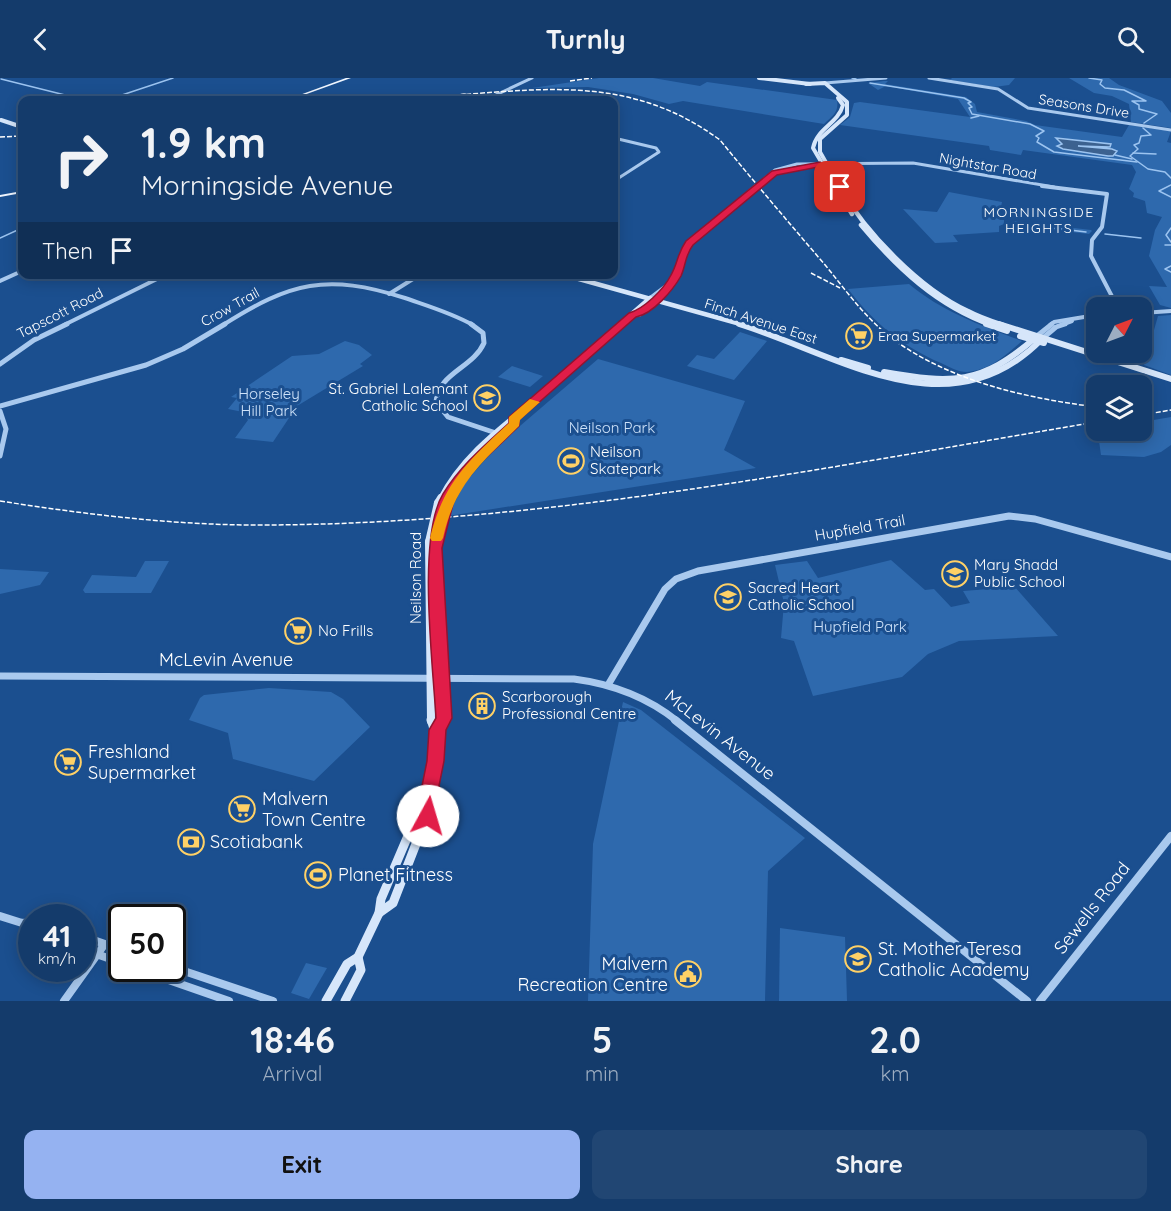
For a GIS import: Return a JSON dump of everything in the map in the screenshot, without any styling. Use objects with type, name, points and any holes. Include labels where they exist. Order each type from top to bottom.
[{"type":"main road","points":[[306,96],[349,78]]},
{"type":"main road","points":[[759,78],[806,84],[823,83],[849,106],[848,115],[820,139],[823,164],[847,208],[871,237],[923,290],[976,320],[1171,381]]},
{"type":"main road","points":[[300,96],[337,83]]},
{"type":"main road","points":[[0,120],[18,125]]},
{"type":"main road","points":[[0,194],[18,192]]},
{"type":"main road","name":"Finch Avenue East","points":[[579,279],[749,327],[833,358],[849,367],[881,376],[922,382],[973,381],[1000,372],[1038,339]]},
{"type":"main road","name":"Neilson Road","points":[[437,730],[431,720],[432,542],[442,503],[470,465],[513,419],[633,315],[639,314],[651,300]]},
{"type":"main road","name":"Neilson Road","points":[[380,913],[393,903],[435,795],[430,786],[436,761],[437,730],[444,718],[432,542]]},
{"type":"main road","name":"Neilson Road","points":[[326,1001],[347,964],[358,957],[380,913],[381,899],[405,844],[424,790],[430,786]]},
{"type":"main road","points":[[405,844],[416,847]]},
{"type":"main road","name":"Neilson Road","points":[[345,1001],[361,970],[358,957]]},
{"type":"street","points":[[494,96],[532,78]]},
{"type":"street","points":[[823,83],[886,78]]},
{"type":"street","name":"Seasons Drive","points":[[929,78],[995,88],[1028,108],[1171,130]]},
{"type":"street","points":[[618,139],[656,148],[659,152],[618,178]]},
{"type":"street","name":"Nightstar Road","points":[[823,164],[913,164],[1008,182],[1107,194],[1104,219],[1092,240],[1091,256],[1112,297]]},
{"type":"street","name":"Neilson Road","points":[[651,300],[677,274],[687,245],[774,173],[823,164]]},
{"type":"street","points":[[0,281],[18,273]]},
{"type":"street","name":"Tapscott Road","points":[[0,364],[26,344],[156,279]]},
{"type":"street","points":[[389,294],[413,279]]},
{"type":"street","name":"Crow Trail","points":[[0,406],[166,356],[278,294],[294,288],[314,284],[342,283],[389,294],[462,317],[481,330],[485,342],[482,349],[436,389],[435,397],[438,407],[448,417],[498,434]]},
{"type":"street","points":[[1152,312],[1171,311]]},
{"type":"street","points":[[1038,339],[1060,325],[1086,319]]},
{"type":"street","points":[[0,411],[6,429],[0,456]]},
{"type":"street","name":"Hupfield Trail","points":[[608,685],[665,590],[682,576],[698,570],[1009,516],[1035,519],[1171,557]]},
{"type":"street","name":"McLevin Avenue","points":[[0,676],[442,677],[574,679],[608,685],[645,699],[667,713],[1027,1001]]},
{"type":"street","name":"Sewells Road","points":[[1040,1001],[1171,836]]},
{"type":"street","points":[[0,916],[18,920]]},
{"type":"street","points":[[96,942],[108,946]]},
{"type":"street","points":[[64,1001],[104,945]]},
{"type":"street","points":[[98,954],[108,958]]},
{"type":"street","points":[[186,972],[273,1001]]},
{"type":"street","points":[[174,982],[229,1001]]},
{"type":"green space","points":[[599,78],[653,78],[700,86],[707,82],[837,100],[837,108],[835,114],[824,124],[683,101],[669,104],[633,94],[588,87],[532,88]]},
{"type":"green space","points":[[952,78],[1015,78],[1009,85],[994,87],[950,80]]},
{"type":"green space","points":[[1069,78],[1109,78],[1119,85],[1162,101],[1171,113],[1171,128],[1131,122],[1129,104],[1112,96],[1094,93]]},
{"type":"green space","points":[[888,81],[885,84],[966,97],[975,104],[977,112],[1026,121],[1035,125],[1122,137],[1129,125],[1171,131],[1167,142],[1171,143],[1171,308],[1160,305],[1149,286],[1167,287],[1149,256],[1155,230],[1162,217],[1147,213],[1145,201],[1133,197],[1134,193],[1129,189],[1136,172],[1132,165],[1023,150],[1021,155],[990,150],[989,146],[840,125],[850,117],[854,103],[860,102],[970,117],[958,99],[886,86],[878,90],[868,83]]},
{"type":"green space","points":[[949,192],[1002,202],[999,217],[1004,220],[1004,224],[999,226],[999,232],[953,235],[958,242],[935,243],[903,209],[937,212]]},
{"type":"green space","points":[[1013,221],[1092,231],[1089,234],[1016,226],[1010,224]]},
{"type":"green space","points":[[909,284],[948,310],[1022,341],[990,365],[975,371],[957,370],[927,357],[901,341],[878,323],[848,289]]},
{"type":"green space","points":[[1171,315],[1171,375],[1144,365],[1145,363],[1152,363],[1152,337],[1158,316]]},
{"type":"green space","points":[[740,332],[767,341],[734,380],[687,366],[697,355],[714,359]]},
{"type":"green space","name":"Horseley Hill Park","points":[[345,341],[359,345],[372,355],[360,364],[363,366],[297,406],[273,442],[235,438],[248,420],[243,412],[228,409],[237,398],[231,397],[292,356],[319,354]]},
{"type":"green space","name":"Neilson Park","points":[[598,359],[745,401],[724,450],[756,468],[448,516],[464,484],[499,444]]},
{"type":"green space","points":[[512,366],[543,376],[530,387],[498,377]]},
{"type":"green space","points":[[1171,417],[1171,445],[1161,452],[1144,457],[1101,455],[1099,441],[1152,441],[1152,420]]},
{"type":"green space","name":"Hupfield Park","points":[[891,560],[925,590],[934,589],[951,607],[970,603],[963,591],[1015,587],[1058,636],[959,641],[928,654],[902,677],[813,696],[794,641],[781,638],[784,603],[775,565],[807,561],[818,578]]},
{"type":"green space","points":[[145,561],[169,561],[151,593],[85,593],[83,590],[92,575],[136,577]]},
{"type":"green space","points":[[0,569],[49,572],[40,585],[0,594]]},
{"type":"green space","points":[[269,688],[331,692],[343,699],[370,727],[314,781],[233,759],[228,733],[189,720],[200,698],[204,695]]},
{"type":"green space","points":[[623,702],[641,710],[805,838],[768,871],[765,1001],[588,1001],[593,844]]},
{"type":"green space","points":[[780,928],[845,937],[847,1001],[779,1001]]},
{"type":"green space","points":[[306,963],[327,968],[309,999],[291,993]]},
{"type":"shaded area","points":[[1056,138],[1111,144],[1110,147],[1078,146],[1117,151],[1113,156],[1108,156],[1063,149],[1057,146],[1062,144]]},
{"type":"waterway","points":[[119,96],[173,78]]},
{"type":"waterway","points":[[852,78],[856,79]]},
{"type":"waterway","points":[[1089,78],[1102,80],[1100,84],[1105,88],[1124,90],[1146,101],[1132,101],[1139,105],[1139,109],[1157,114],[1144,123]]},
{"type":"waterway","points":[[1,79],[69,96]]},
{"type":"waterway","points":[[870,83],[964,98],[971,102],[968,103],[972,107],[969,108],[972,114],[1030,124],[1044,131],[1036,136],[1039,138],[1037,142],[1054,152],[1137,162]]},
{"type":"waterway","points":[[971,118],[979,116]]},
{"type":"waterway","points":[[1133,153],[1138,149],[1134,145],[1139,143],[1141,136],[1151,135],[1143,128]]},
{"type":"waterway","points":[[1133,153],[1156,154]]},
{"type":"waterway","points":[[1133,153],[1130,156],[1148,169],[1165,172],[1171,178]]},
{"type":"waterway","points":[[1115,155],[1132,159]]},
{"type":"waterway","points":[[1171,185],[1159,191],[1171,197]]},
{"type":"waterway","points":[[1013,223],[1086,232]]},
{"type":"waterway","points":[[1171,228],[1166,235],[1171,242]]},
{"type":"waterway","points":[[0,238],[18,230]]},
{"type":"waterway","points":[[1105,234],[1141,238]]},
{"type":"waterway","points":[[1165,245],[1171,245]]},
{"type":"waterway","points":[[1171,266],[1165,269],[1171,272]]},
{"type":"railway","points":[[570,81],[592,78]]},
{"type":"railway","points":[[459,95],[529,90],[595,92],[627,97],[658,106],[689,120],[720,140],[858,305],[894,340],[941,367],[991,386],[1043,399],[1086,405]]},
{"type":"railway","points":[[443,96],[466,94]]},
{"type":"railway","points":[[0,137],[18,136]]},
{"type":"railway","points":[[811,273],[840,288]]},
{"type":"railway","points":[[1152,413],[1171,410]]},
{"type":"railway","points":[[0,501],[135,519],[237,525],[375,522],[479,515],[685,490],[1086,424]]},
{"type":"slow traffic","points":[[436,538],[442,512],[455,485],[470,465],[515,424],[513,419],[534,402]]},
{"type":"place","name":"Eraa Supermarket","points":[[859,336]]},
{"type":"place","name":"St. Gabriel Lalemant Catholic School","points":[[487,398]]},
{"type":"place","name":"Neilson Skatepark","points":[[571,461]]},
{"type":"place","name":"Mary Shadd Public School","points":[[955,574]]},
{"type":"place","name":"Sacred Heart Catholic School","points":[[728,597]]},
{"type":"place","name":"No Frills","points":[[298,631]]},
{"type":"place","name":"Scarborough Professional Centre","points":[[482,706]]},
{"type":"place","name":"Freshland Supermarket","points":[[68,762]]},
{"type":"place","name":"Malvern Town Centre","points":[[242,809]]},
{"type":"place","name":"Scotiabank","points":[[191,842]]},
{"type":"place","name":"Planet Fitness","points":[[318,875]]},
{"type":"place","name":"St. Mother Teresa Catholic Academy","points":[[858,959]]},
{"type":"place","name":"Malvern Recreation Centre","points":[[688,974]]},
{"type":"district","name":"MORNINGSIDE HEIGHTS","points":[[1039,220]]},
{"type":"route","points":[[428,816],[435,795],[430,786],[436,761],[437,730],[444,718],[435,548],[442,512],[455,485],[470,465],[515,424],[513,419],[633,315],[639,314],[666,290],[666,286],[677,274],[682,254],[689,243],[774,173],[789,168],[820,165],[835,187],[840,187]]}]
